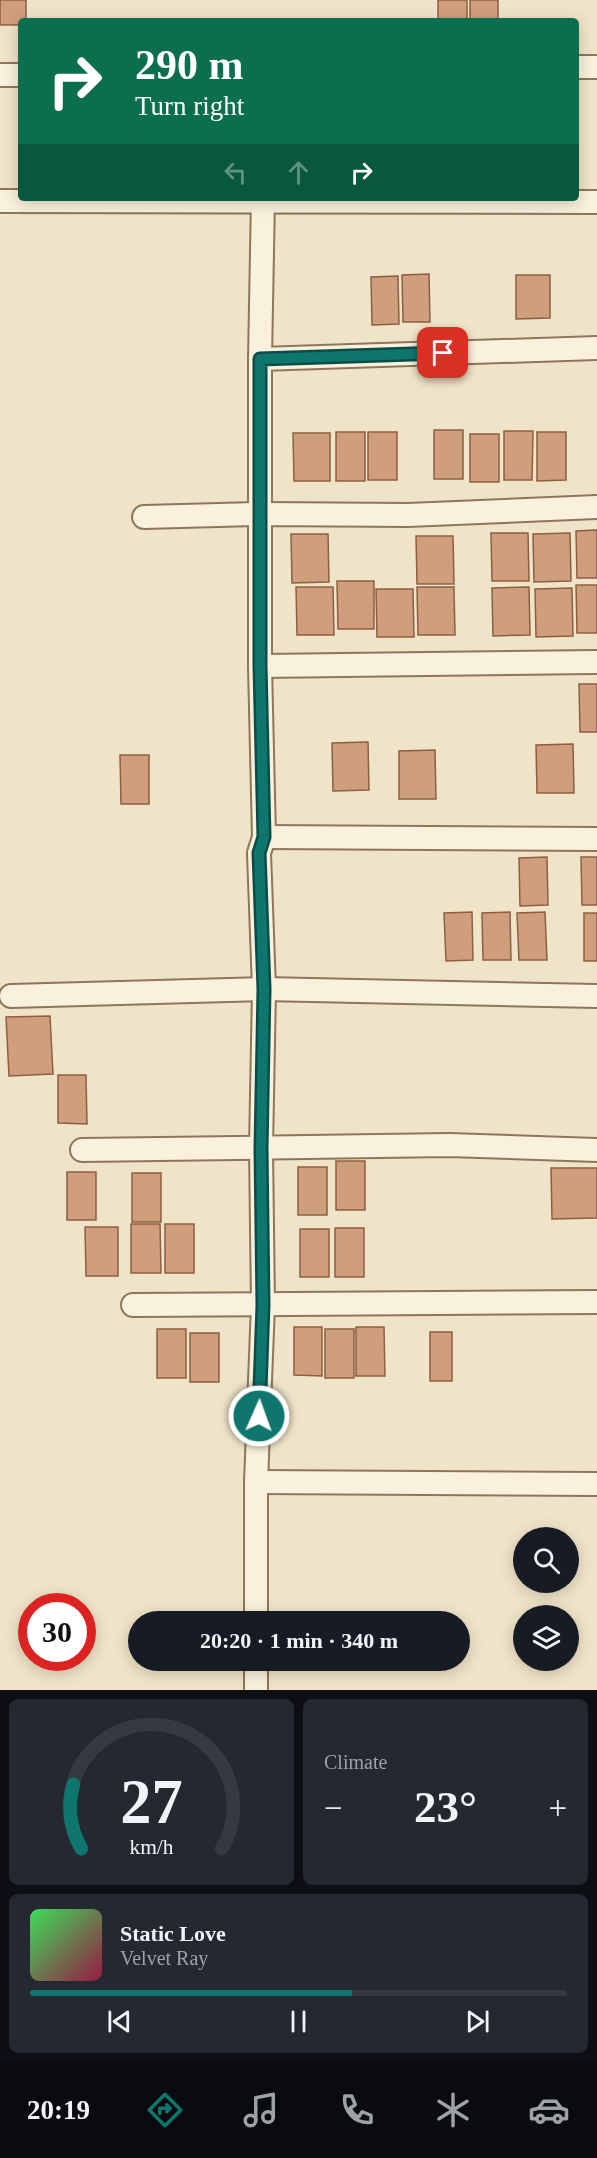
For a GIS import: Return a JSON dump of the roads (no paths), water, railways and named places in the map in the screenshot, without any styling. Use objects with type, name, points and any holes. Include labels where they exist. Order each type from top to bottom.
[{"type":"street","points":[[579,67],[597,66]]},
{"type":"street","points":[[0,75],[18,75]]},
{"type":"street","points":[[0,201],[597,202]]},
{"type":"street","points":[[256,1611],[256,1482],[263,1305],[261,1149],[264,989],[259,853],[264,837],[260,666],[260,359],[264,201]]},
{"type":"street","points":[[260,359],[597,348]]},
{"type":"street","points":[[144,517],[260,514],[408,515],[597,507]]},
{"type":"street","points":[[260,666],[597,663]]},
{"type":"street","points":[[264,837],[597,839]]},
{"type":"street","points":[[11,996],[264,989],[597,996]]},
{"type":"street","points":[[82,1150],[449,1145],[597,1150]]},
{"type":"street","points":[[133,1305],[597,1302]]},
{"type":"street","points":[[256,1482],[597,1484]]},
{"type":"street","points":[[256,1671],[256,1690]]}]
